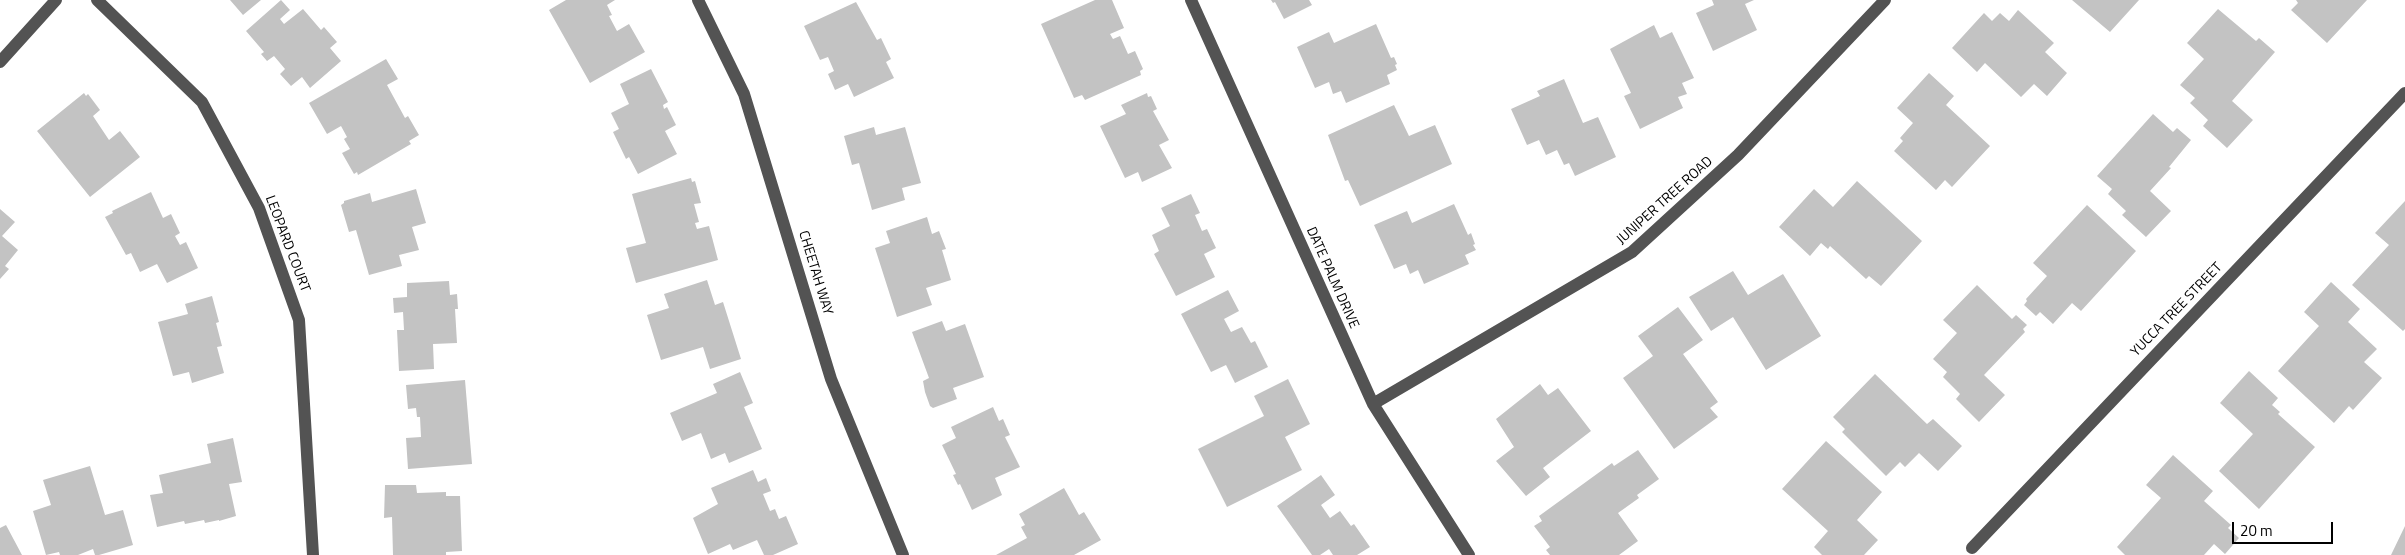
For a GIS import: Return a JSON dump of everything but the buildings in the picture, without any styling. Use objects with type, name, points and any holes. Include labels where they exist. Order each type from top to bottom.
[{"type":"street","points":[[0,62],[56,0]]},
{"type":"street","name":"LEOPARD COURT","points":[[97,0],[202,102],[260,208],[299,320],[313,555]]},
{"type":"street","name":"CHEETAH WAY","points":[[698,0],[744,94],[831,379],[903,555]]},
{"type":"street","name":"DATE PALM DRIVE","points":[[1191,0],[1373,404],[1470,555]]},
{"type":"street","name":"JUNIPER TREE ROAD","points":[[1373,404],[1632,252],[1738,155],[1885,0]]},
{"type":"street","name":"YUCCA TREE STREET","points":[[1972,548],[2405,93]]}]
